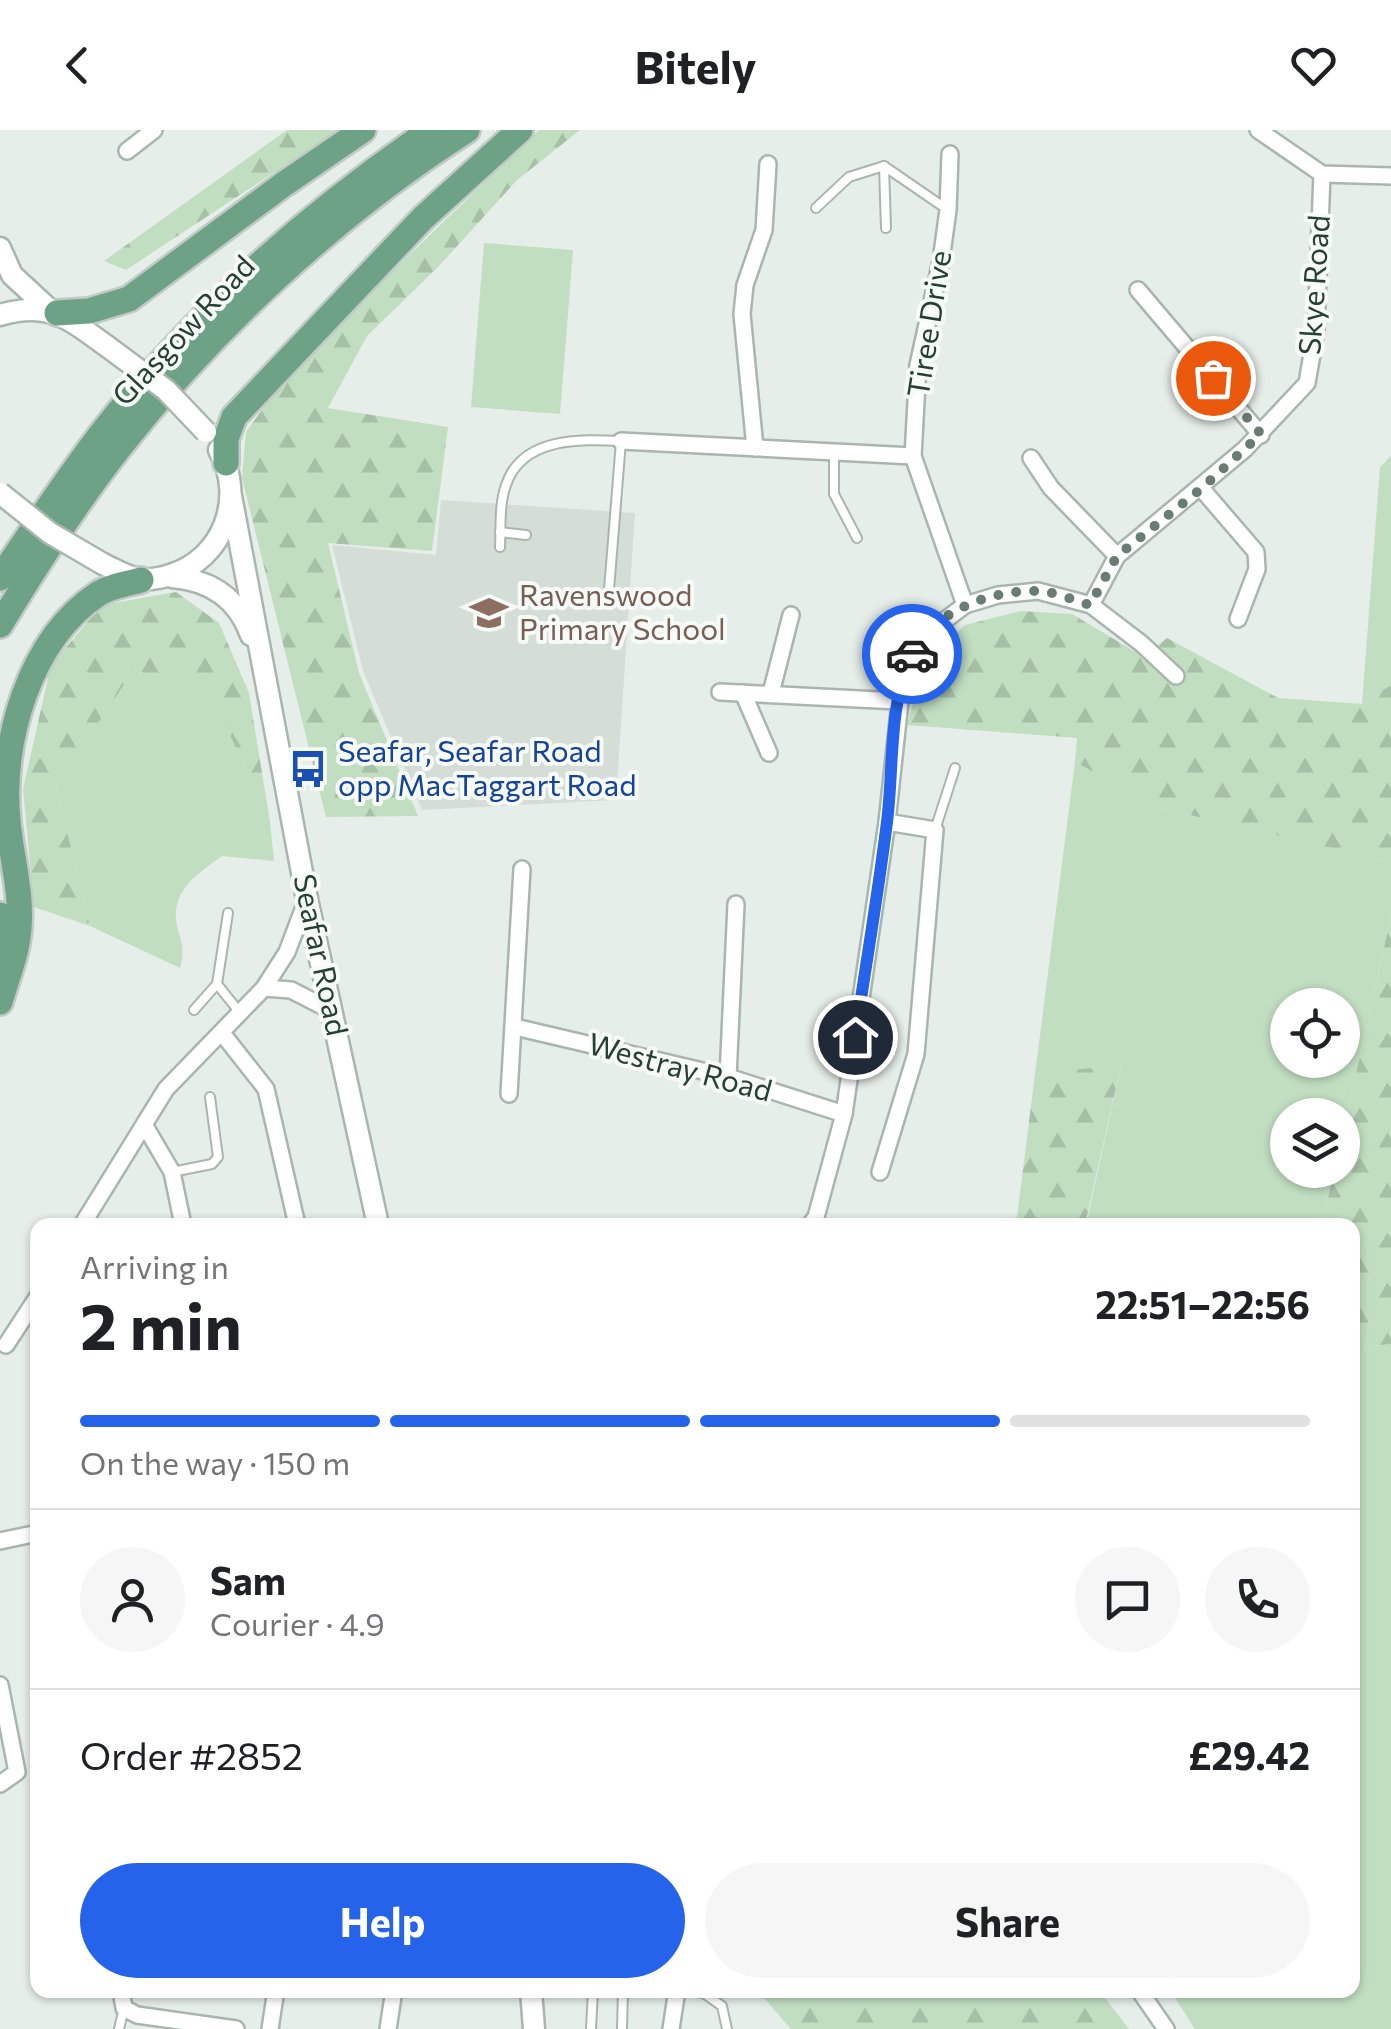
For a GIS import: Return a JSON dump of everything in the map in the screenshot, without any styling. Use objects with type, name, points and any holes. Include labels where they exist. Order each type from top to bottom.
[{"type":"main road","points":[[54,312],[89,311],[129,299],[362,130]]},
{"type":"main road","name":"Glasgow Road","points":[[0,578],[101,434],[165,360],[289,240],[431,130]]},
{"type":"main road","name":"Glasgow Road","points":[[0,625],[44,553],[119,448],[200,354],[312,248],[466,130]]},
{"type":"main road","points":[[226,462],[226,439],[234,416],[423,218],[520,130]]},
{"type":"main road","points":[[3,992],[14,962],[19,925],[6,792],[20,706],[46,650],[66,622],[102,590],[153,578]]},
{"type":"main road","points":[[0,915],[3,992]]},
{"type":"street","points":[[127,151],[154,130]]},
{"type":"street","name":"Skye Road","points":[[1258,130],[1322,174],[1391,176]]},
{"type":"street","name":"Tiree Drive","points":[[950,154],[948,210],[918,366],[913,456],[965,605]]},
{"type":"street","points":[[755,448],[742,314],[745,285],[764,230],[768,164]]},
{"type":"street","name":"Skye Road","points":[[1090,605],[1117,556],[1202,488],[1261,434],[1308,383],[1316,332],[1322,174]]},
{"type":"street","points":[[0,248],[12,275],[54,312],[166,390],[206,432],[226,462]]},
{"type":"street","points":[[1138,290],[1261,434]]},
{"type":"street","points":[[0,315],[28,309],[54,312]]},
{"type":"street","points":[[621,441],[913,456]]},
{"type":"street","points":[[1031,458],[1051,488],[1117,556]]},
{"type":"street","name":"Seafar Road","points":[[226,462],[307,899],[376,1218]]},
{"type":"street","points":[[1202,488],[1256,552],[1257,568],[1238,619]]},
{"type":"street","name":"Seafar Road","points":[[0,493],[50,532],[103,564],[153,578],[207,583],[236,606],[248,626],[269,684]]},
{"type":"street","points":[[153,578],[200,562],[214,548],[229,512],[231,496]]},
{"type":"street","points":[[815,1218],[844,1114],[887,822],[902,674],[919,640],[965,605],[998,595],[1038,591],[1090,605],[1142,644],[1176,676]]},
{"type":"street","points":[[770,693],[791,615]]},
{"type":"street","points":[[720,692],[898,701]]},
{"type":"street","points":[[743,693],[770,753]]},
{"type":"street","points":[[880,1172],[916,1054],[936,830],[887,822]]},
{"type":"street","points":[[509,1094],[522,869]]},
{"type":"street","points":[[86,1218],[166,1089],[264,988],[288,952],[307,899]]},
{"type":"street","points":[[728,1076],[736,904]]},
{"type":"street","points":[[264,988],[291,990],[332,1011]]},
{"type":"street","name":"Westray Road","points":[[515,1027],[728,1076],[844,1114]]},
{"type":"street","points":[[222,1033],[266,1089],[295,1218]]},
{"type":"street","points":[[144,1126],[172,1172],[181,1218]]},
{"type":"street","points":[[6,1345],[30,1308]]},
{"type":"street","points":[[0,1541],[30,1535]]},
{"type":"street","points":[[0,1685],[17,1772],[0,1784]]},
{"type":"street","points":[[122,1998],[124,2008],[137,2015],[181,2025],[236,2029]]},
{"type":"street","points":[[270,2029],[275,1998]]},
{"type":"street","points":[[388,2029],[393,1998]]},
{"type":"street","points":[[671,2029],[676,1998]]},
{"type":"street","points":[[1145,1998],[1166,2029]]},
{"type":"street","points":[[518,2029],[533,2010]]},
{"type":"lane","points":[[884,166],[948,210]]},
{"type":"lane","points":[[816,208],[849,176],[884,166]]},
{"type":"lane","points":[[884,166],[886,228]]},
{"type":"lane","points":[[500,547],[506,482],[516,467],[550,444],[578,439],[621,441],[610,590]]},
{"type":"lane","points":[[834,453],[834,494],[857,538]]},
{"type":"lane","points":[[500,532],[526,534]]},
{"type":"lane","points":[[936,830],[955,768]]},
{"type":"lane","points":[[194,1010],[218,984],[228,913]]},
{"type":"lane","points":[[218,984],[240,1014]]},
{"type":"lane","points":[[172,1172],[212,1164],[218,1157],[210,1097]]},
{"type":"lane","points":[[591,2029],[592,1998]]},
{"type":"lane","points":[[622,2029],[623,1998]]},
{"type":"lane","points":[[711,1998],[722,2006],[726,2029]]},
{"type":"lane","points":[[119,2029],[124,2008]]},
{"type":"shaded area","name":"Ravenswood Primary School","points":[[441,500],[635,513],[616,800],[422,810],[363,671],[332,545],[436,555]]},
{"type":"green space","points":[[287,130],[338,130],[126,270],[104,261]]},
{"type":"green space","points":[[539,130],[580,130],[517,180],[439,266],[367,336],[328,408],[448,427],[432,551],[328,543],[359,673],[418,816],[326,817],[242,478],[246,432],[274,393]]},
{"type":"green space","points":[[484,243],[573,250],[560,414],[471,407]]},
{"type":"green space","points":[[1391,456],[1391,685],[1362,704],[1380,467]]},
{"type":"green space","points":[[176,592],[219,623],[249,693],[270,822],[207,685],[133,671],[56,786],[90,926],[34,907],[23,789],[51,665],[102,605]]},
{"type":"green space","points":[[1021,611],[1072,614],[1144,657],[1167,638],[1278,698],[1362,704],[1391,685],[1391,862],[1164,809],[1075,762],[1077,738],[907,725],[923,667],[965,625]]},
{"type":"green space","points":[[132,671],[207,684],[270,822],[274,861],[222,856],[181,893],[176,911],[182,943],[180,968],[90,926],[56,786]]},
{"type":"green space","points":[[1075,762],[1164,809],[1391,862],[1391,915],[1360,1055],[1360,988],[1270,988],[1270,1078],[1355,1078],[1351,1098],[1270,1098],[1270,1188],[1330,1188],[1324,1218],[1088,1218],[1121,1066],[1035,1074]]},
{"type":"green space","points":[[1391,915],[1391,1344],[1360,1344],[1360,1218],[1324,1218],[1330,1188],[1360,1188],[1360,1098],[1351,1098],[1355,1078],[1360,1078],[1360,1055]]},
{"type":"green space","points":[[1121,1065],[1087,1218],[1017,1218],[1035,1074]]},
{"type":"green space","points":[[1360,1344],[1391,1344],[1391,2029],[1195,2029],[1175,1998],[1360,1998]]},
{"type":"green space","points":[[764,1998],[1105,1998],[1129,2029],[791,2029]]},
{"type":"way so far","points":[[912,654],[919,640],[965,605],[998,595],[1038,591],[1090,605],[1117,556],[1202,488],[1261,434],[1213,378]]},
{"type":"place","name":"Ravenswood Primary School","points":[[489,613]]},
{"type":"place","name":"Seafar, Seafar Road opp MacTaggart Road","points":[[308,769]]},
{"type":"route","points":[[855,1037],[887,822],[902,674],[912,654]]}]
